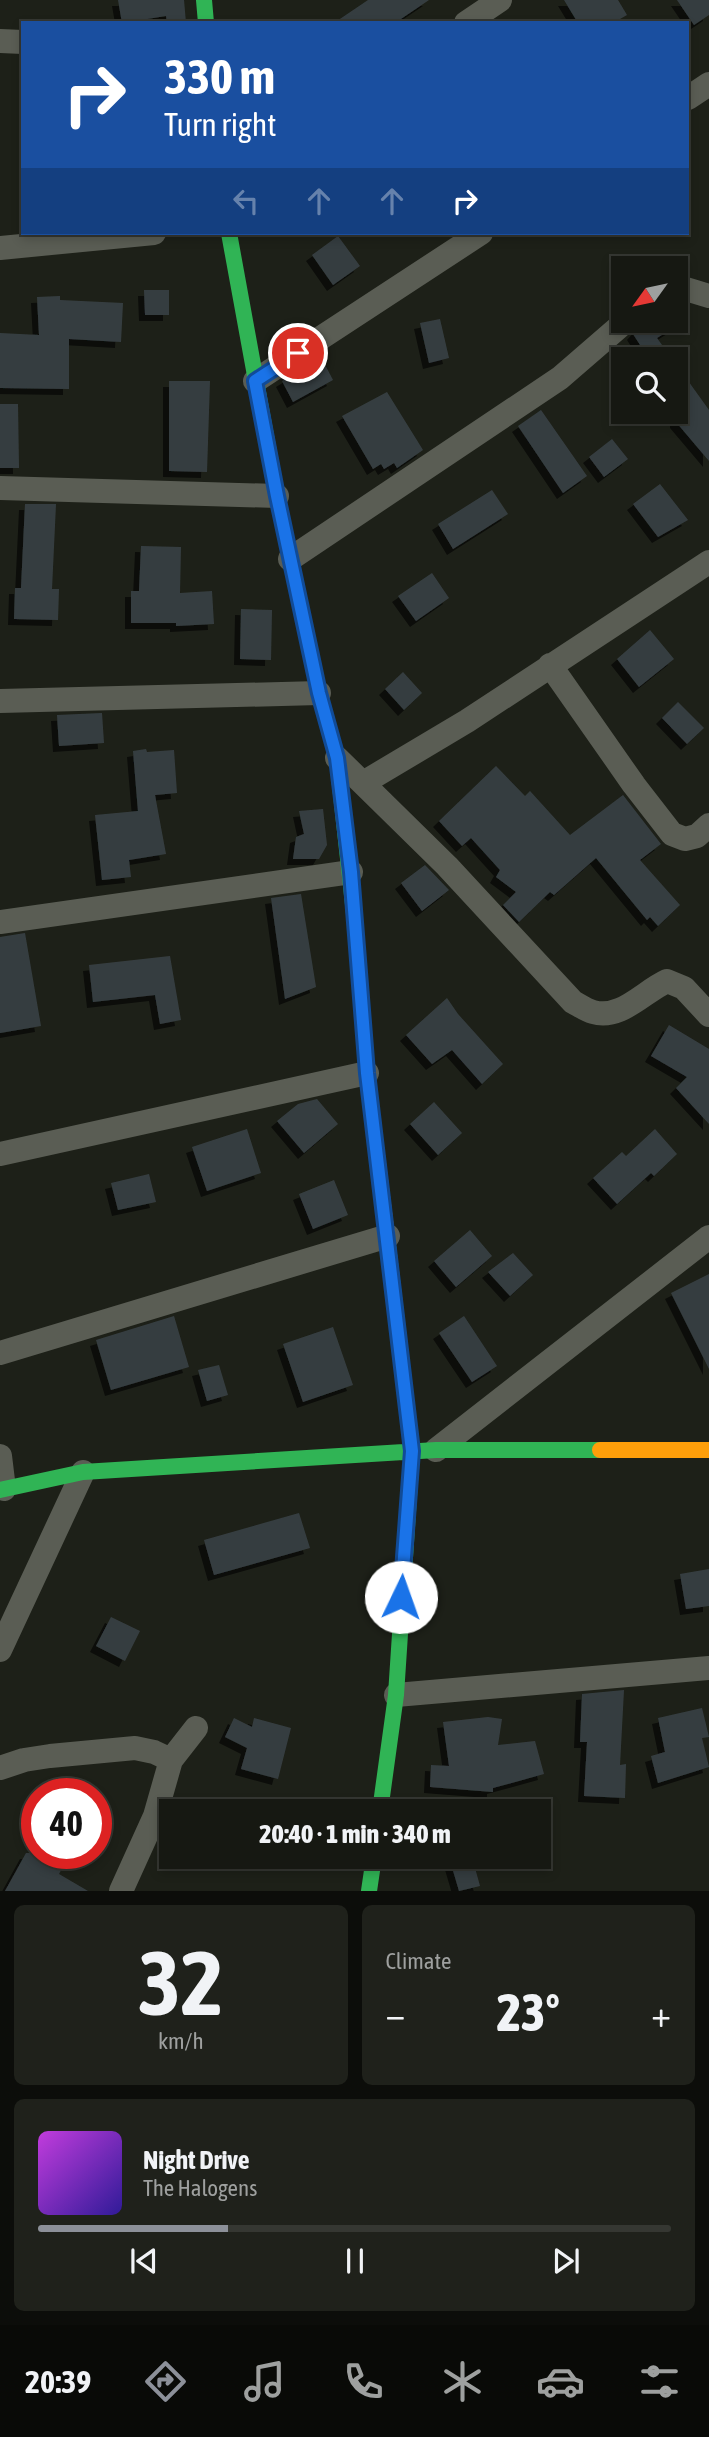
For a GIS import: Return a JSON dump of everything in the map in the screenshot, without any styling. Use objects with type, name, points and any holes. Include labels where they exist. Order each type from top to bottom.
[{"type":"street","points":[[204,0],[206,21]]},
{"type":"street","points":[[470,21],[500,0]]},
{"type":"street","points":[[0,41],[21,42]]},
{"type":"street","points":[[689,97],[709,84]]},
{"type":"street","points":[[0,248],[133,235]]},
{"type":"street","points":[[229,235],[277,496],[319,693],[337,758],[351,872],[367,1073],[388,1236],[424,1451],[404,1549],[396,1695],[382,1799]]},
{"type":"street","points":[[255,381],[478,235]]},
{"type":"street","points":[[688,290],[709,296]]},
{"type":"street","points":[[290,559],[560,377],[612,333]]},
{"type":"street","points":[[0,488],[277,496]]},
{"type":"street","points":[[363,783],[467,721],[709,562]]},
{"type":"street","points":[[551,666],[634,785],[672,834],[685,839],[697,836],[709,825]]},
{"type":"street","points":[[0,701],[319,693]]},
{"type":"street","points":[[337,758],[447,866],[573,1002],[593,1012],[611,1014],[667,981],[684,988],[709,1015]]},
{"type":"street","points":[[0,922],[351,872]]},
{"type":"street","points":[[0,1154],[367,1073]]},
{"type":"street","points":[[0,1353],[388,1236]]},
{"type":"street","points":[[424,1451],[709,1237]]},
{"type":"street","points":[[0,1457],[2,1489],[83,1472],[424,1451],[709,1450]]},
{"type":"street","points":[[0,1650],[83,1472]]},
{"type":"street","points":[[396,1695],[709,1668]]},
{"type":"street","points":[[121,1891],[155,1816],[171,1760],[196,1728]]},
{"type":"street","points":[[0,1768],[24,1760],[50,1756],[135,1748],[154,1752],[171,1760]]},
{"type":"street","points":[[369,1891],[372,1869]]},
{"type":"building","points":[[118,0],[184,0],[186,21],[167,21],[166,16],[122,21]]},
{"type":"building","points":[[368,0],[429,0],[398,21],[337,21]]},
{"type":"building","points":[[564,0],[618,0],[627,15],[616,21],[577,21]]},
{"type":"building","points":[[677,0],[709,0],[709,15],[694,25]]},
{"type":"building","points":[[338,236],[360,266],[333,285],[312,255]]},
{"type":"building","points":[[144,290],[169,290],[169,315],[145,315]]},
{"type":"building","points":[[60,296],[60,300],[123,303],[121,342],[69,339],[69,389],[0,388],[0,333],[39,335],[37,297]]},
{"type":"building","points":[[440,319],[449,358],[429,363],[420,323]]},
{"type":"building","points":[[665,333],[657,338],[663,347],[641,347],[633,334]]},
{"type":"building","points":[[321,357],[333,380],[293,402],[282,381]]},
{"type":"building","points":[[169,381],[210,381],[207,472],[169,471]]},
{"type":"building","points":[[688,381],[709,410],[709,461],[678,424],[688,424]]},
{"type":"building","points":[[387,392],[423,450],[397,468],[394,463],[384,469],[381,464],[373,469],[342,416]]},
{"type":"building","points":[[0,404],[18,404],[19,468],[0,468]]},
{"type":"building","points":[[541,410],[587,476],[563,493],[518,426]]},
{"type":"building","points":[[612,439],[628,459],[604,477],[589,457]]},
{"type":"building","points":[[660,484],[688,520],[658,537],[633,504]]},
{"type":"building","points":[[492,490],[508,514],[453,549],[438,524]]},
{"type":"building","points":[[25,504],[56,504],[52,589],[59,589],[58,620],[14,619],[15,588],[21,588]]},
{"type":"building","points":[[141,546],[181,547],[180,593],[212,591],[214,624],[176,626],[176,623],[131,623],[131,591],[139,591]]},
{"type":"building","points":[[432,573],[449,598],[416,621],[398,596]]},
{"type":"building","points":[[241,609],[272,610],[271,660],[240,659]]},
{"type":"building","points":[[650,630],[674,659],[639,687],[617,659]]},
{"type":"building","points":[[403,672],[422,693],[404,710],[385,689]]},
{"type":"building","points":[[678,702],[704,728],[687,744],[662,718]]},
{"type":"building","points":[[102,713],[104,743],[59,746],[57,715]]},
{"type":"building","points":[[146,749],[147,752],[174,750],[177,793],[155,795],[166,854],[129,860],[131,877],[102,880],[95,815],[138,811],[133,751]]},
{"type":"building","points":[[496,766],[525,796],[530,791],[570,835],[623,795],[661,844],[640,860],[680,905],[658,926],[650,917],[647,920],[596,858],[554,895],[550,892],[519,922],[503,905],[516,892],[496,877],[500,870],[471,838],[462,846],[439,821]]},
{"type":"building","points":[[323,809],[327,845],[319,859],[293,859],[296,837],[304,834],[299,811]]},
{"type":"building","points":[[425,865],[449,890],[422,911],[401,883]]},
{"type":"building","points":[[301,894],[316,987],[285,999],[271,898]]},
{"type":"building","points":[[25,933],[41,1026],[0,1033],[0,937]]},
{"type":"building","points":[[170,956],[181,1020],[160,1024],[155,995],[93,1002],[89,965]]},
{"type":"building","points":[[447,998],[503,1064],[482,1084],[452,1050],[432,1064],[406,1035]]},
{"type":"building","points":[[669,1025],[709,1049],[709,1124],[676,1088],[687,1077],[651,1056]]},
{"type":"building","points":[[317,1099],[338,1124],[304,1153],[277,1121],[298,1104]]},
{"type":"building","points":[[434,1102],[462,1133],[438,1155],[410,1124]]},
{"type":"building","points":[[247,1129],[261,1173],[207,1191],[192,1147]]},
{"type":"building","points":[[655,1129],[677,1154],[654,1176],[651,1173],[617,1204],[593,1178],[622,1152],[626,1156]]},
{"type":"building","points":[[149,1174],[156,1202],[118,1210],[111,1183]]},
{"type":"building","points":[[334,1180],[348,1215],[313,1229],[299,1194]]},
{"type":"building","points":[[470,1230],[492,1256],[456,1287],[434,1261]]},
{"type":"building","points":[[513,1253],[533,1275],[510,1296],[488,1272]]},
{"type":"building","points":[[709,1274],[709,1369],[671,1293]]},
{"type":"building","points":[[174,1316],[189,1367],[111,1390],[96,1340]]},
{"type":"building","points":[[464,1316],[497,1366],[472,1382],[439,1333]]},
{"type":"building","points":[[333,1327],[353,1385],[303,1402],[283,1344]]},
{"type":"building","points":[[219,1365],[228,1395],[207,1401],[198,1370]]},
{"type":"building","points":[[299,1513],[310,1548],[214,1575],[204,1540]]},
{"type":"building","points":[[709,1569],[709,1606],[686,1609],[680,1574]]},
{"type":"building","points":[[111,1617],[140,1631],[125,1661],[96,1646]]},
{"type":"building","points":[[624,1690],[620,1765],[626,1764],[625,1798],[584,1796],[587,1742],[580,1742],[582,1694]]},
{"type":"building","points":[[702,1708],[709,1737],[702,1738],[709,1767],[658,1783],[651,1756],[665,1752],[658,1718]]},
{"type":"building","points":[[488,1717],[502,1719],[498,1745],[535,1741],[544,1774],[493,1788],[493,1792],[430,1787],[431,1765],[449,1766],[443,1722]]},
{"type":"building","points":[[234,1718],[252,1727],[254,1718],[291,1728],[278,1779],[241,1769],[247,1748],[225,1737]]},
{"type":"building","points":[[21,1862],[21,1869],[62,1869],[59,1874],[88,1891],[5,1891]]},
{"type":"building","points":[[453,1869],[475,1869],[480,1886],[459,1891]]},
{"type":"traffic: fast","points":[[204,0],[206,21]]},
{"type":"traffic: fast","points":[[229,235],[277,496],[319,693],[337,758],[355,923]]},
{"type":"traffic: fast","points":[[382,1799],[396,1695],[412,1451],[387,1237]]},
{"type":"traffic: fast","points":[[0,1490],[83,1472],[436,1450],[600,1450]]},
{"type":"traffic: fast","points":[[369,1891],[372,1869]]},
{"type":"traffic: slow","points":[[355,923],[367,1073],[387,1237]]},
{"type":"traffic: slow","points":[[600,1450],[709,1450]]},
{"type":"route","points":[[298,353],[255,381],[319,693],[337,758],[351,872],[367,1073],[412,1451],[401,1597]]}]
